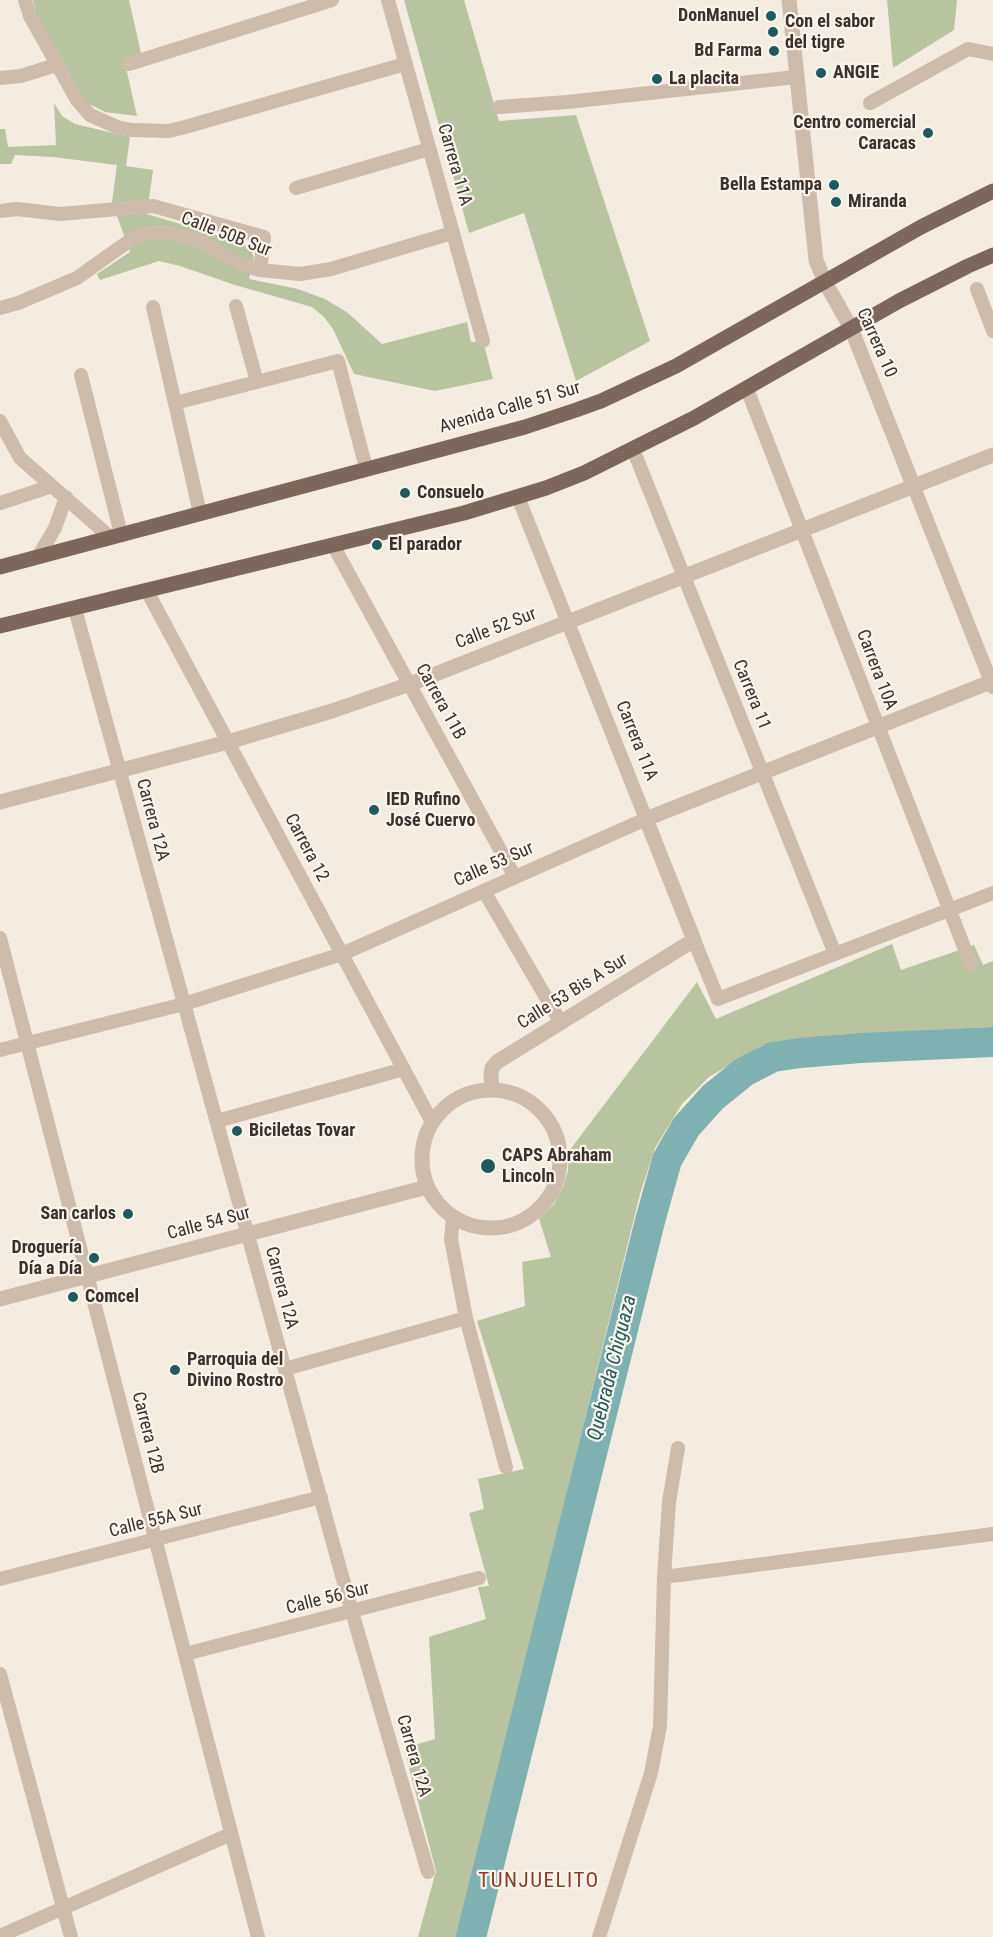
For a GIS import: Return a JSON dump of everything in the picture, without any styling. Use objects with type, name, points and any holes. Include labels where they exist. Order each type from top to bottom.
[{"type":"main road","name":"Avenida Calle 51 Sur","points":[[1,566],[548,420],[601,401],[676,366],[921,227],[993,191]]},
{"type":"main road","points":[[0,626],[464,513],[518,497],[584,473],[747,389],[934,282],[993,255]]},
{"type":"street","points":[[25,0],[30,16],[77,100],[90,115],[117,127],[131,130],[169,131],[405,64]]},
{"type":"street","points":[[129,64],[332,0]]},
{"type":"street","name":"Carrera 11A","points":[[388,0],[483,341]]},
{"type":"street","name":"Carrera 10","points":[[789,0],[816,260],[825,282],[851,328],[992,683]]},
{"type":"street","points":[[870,103],[968,49],[993,54]]},
{"type":"street","points":[[0,78],[21,76],[56,65]]},
{"type":"street","points":[[499,107],[567,102],[796,77]]},
{"type":"street","points":[[296,188],[429,149]]},
{"type":"street","points":[[0,211],[17,209],[60,214],[153,206],[264,237],[260,270]]},
{"type":"street","name":"Calle 50B Sur","points":[[0,308],[77,279],[137,236],[147,233],[167,232],[187,237],[203,243],[240,264],[260,270],[300,274],[314,273],[452,233]]},
{"type":"street","points":[[977,289],[993,331]]},
{"type":"street","points":[[236,306],[257,382]]},
{"type":"street","points":[[153,307],[200,513]]},
{"type":"street","points":[[175,403],[338,361],[366,468]]},
{"type":"street","points":[[81,375],[116,536]]},
{"type":"street","name":"Carrera 10A","points":[[747,389],[971,965]]},
{"type":"street","points":[[0,421],[20,458],[116,536]]},
{"type":"street","name":"Carrera 11","points":[[633,449],[835,954]]},
{"type":"street","name":"Calle 52 Sur","points":[[0,802],[304,721],[410,684],[993,455]]},
{"type":"street","points":[[0,503],[52,486]]},
{"type":"street","points":[[38,557],[55,528],[66,497]]},
{"type":"street","name":"Carrera 11A","points":[[518,497],[718,999],[835,954]]},
{"type":"street","name":"Carrera 11B","points":[[333,545],[515,877]]},
{"type":"street","name":"Carrera 12","points":[[147,591],[432,1122]]},
{"type":"street","name":"Carrera 12A","points":[[75,609],[352,1612],[428,1872]]},
{"type":"street","name":"Calle 53 Sur","points":[[0,1050],[184,1004],[342,954],[646,819],[992,683]]},
{"type":"street","points":[[483,891],[561,1023]]},
{"type":"street","points":[[835,954],[993,893]]},
{"type":"street","name":"Carrera 12B","points":[[0,938],[258,1937]]},
{"type":"street","name":"Calle 53 Bis A Sur","points":[[492,1090],[491,1074],[494,1065],[694,940]]},
{"type":"street","points":[[217,1121],[404,1069]]},
{"type":"street","points":[[492,1090],[512,1092],[530,1101],[544,1114],[555,1131],[560,1150],[560,1170],[554,1189],[543,1206],[528,1219],[510,1227],[491,1230],[471,1227],[453,1218],[438,1204],[427,1187],[422,1161],[426,1134],[432,1122],[452,1102],[465,1095],[492,1090]]},
{"type":"street","name":"Calle 54 Sur","points":[[0,1299],[427,1187]]},
{"type":"street","points":[[453,1218],[451,1239],[466,1318],[506,1467]]},
{"type":"street","points":[[285,1370],[466,1318]]},
{"type":"street","points":[[599,1937],[651,1773],[660,1726],[664,1577],[669,1502],[678,1448]]},
{"type":"street","name":"Calle 55A Sur","points":[[0,1579],[321,1497]]},
{"type":"street","points":[[664,1577],[993,1534]]},
{"type":"street","name":"Calle 56 Sur","points":[[185,1654],[479,1578]]},
{"type":"street","points":[[0,1674],[71,1937]]},
{"type":"street","points":[[0,1936],[231,1834]]},
{"type":"green space","points":[[33,0],[129,0],[141,53],[124,59],[137,116],[105,112],[85,102],[61,57],[38,21]]},
{"type":"green space","points":[[404,0],[464,0],[499,121],[576,115],[650,341],[576,381],[524,213],[469,233]]},
{"type":"green space","points":[[887,0],[957,0],[954,30],[893,68]]},
{"type":"green space","points":[[54,103],[62,116],[75,124],[130,137],[126,166],[153,170],[147,214],[233,240],[249,248],[254,257],[249,279],[298,289],[325,299],[348,313],[382,344],[467,322],[471,342],[483,341],[493,379],[435,391],[354,374],[333,329],[312,307],[235,285],[180,266],[159,261],[100,280],[97,274],[130,252],[112,202],[117,165],[15,155],[11,164],[0,164],[0,129],[5,129],[8,147],[56,145]]},
{"type":"green space","points":[[892,944],[901,970],[974,945],[983,965],[993,961],[993,1027],[845,1034],[763,1045],[709,1077],[682,1104],[655,1148],[640,1194],[458,1937],[418,1937],[436,1871],[404,1748],[435,1739],[429,1637],[486,1619],[478,1587],[489,1586],[469,1513],[484,1509],[478,1479],[524,1469],[477,1321],[525,1306],[522,1262],[551,1257],[539,1219],[554,1204],[563,1187],[568,1171],[569,1151],[697,982],[716,1019]]},
{"type":"waterway","name":"Quebrada Chiguaza","points":[[471,1937],[650,1221],[667,1160],[686,1127],[713,1097],[744,1072],[773,1057],[860,1048],[993,1042]]},
{"type":"place","name":"DonManuel","points":[[771,16]]},
{"type":"place","name":"Con el sabor del tigre","points":[[773,32]]},
{"type":"place","name":"Bd Farma","points":[[774,51]]},
{"type":"place","name":"ANGIE","points":[[821,73]]},
{"type":"place","name":"La placita","points":[[657,79]]},
{"type":"place","name":"Centro comercial Caracas","points":[[928,133]]},
{"type":"place","name":"Bella Estampa","points":[[834,185]]},
{"type":"place","name":"Miranda","points":[[836,202]]},
{"type":"place","name":"Consuelo","points":[[405,493]]},
{"type":"place","name":"El parador","points":[[377,545]]},
{"type":"place","name":"IED Rufino José Cuervo","points":[[374,810]]},
{"type":"place","name":"Biciletas Tovar","points":[[237,1131]]},
{"type":"place","name":"CAPS Abraham Lincoln","points":[[488,1166]]},
{"type":"place","name":"San carlos","points":[[128,1214]]},
{"type":"place","name":"Droguería Día a Día","points":[[94,1258]]},
{"type":"place","name":"Comcel","points":[[73,1297]]},
{"type":"place","name":"Parroquia del Divino Rostro","points":[[175,1370]]},
{"type":"district","name":"TUNJUELITO","points":[[539,1882]]}]
